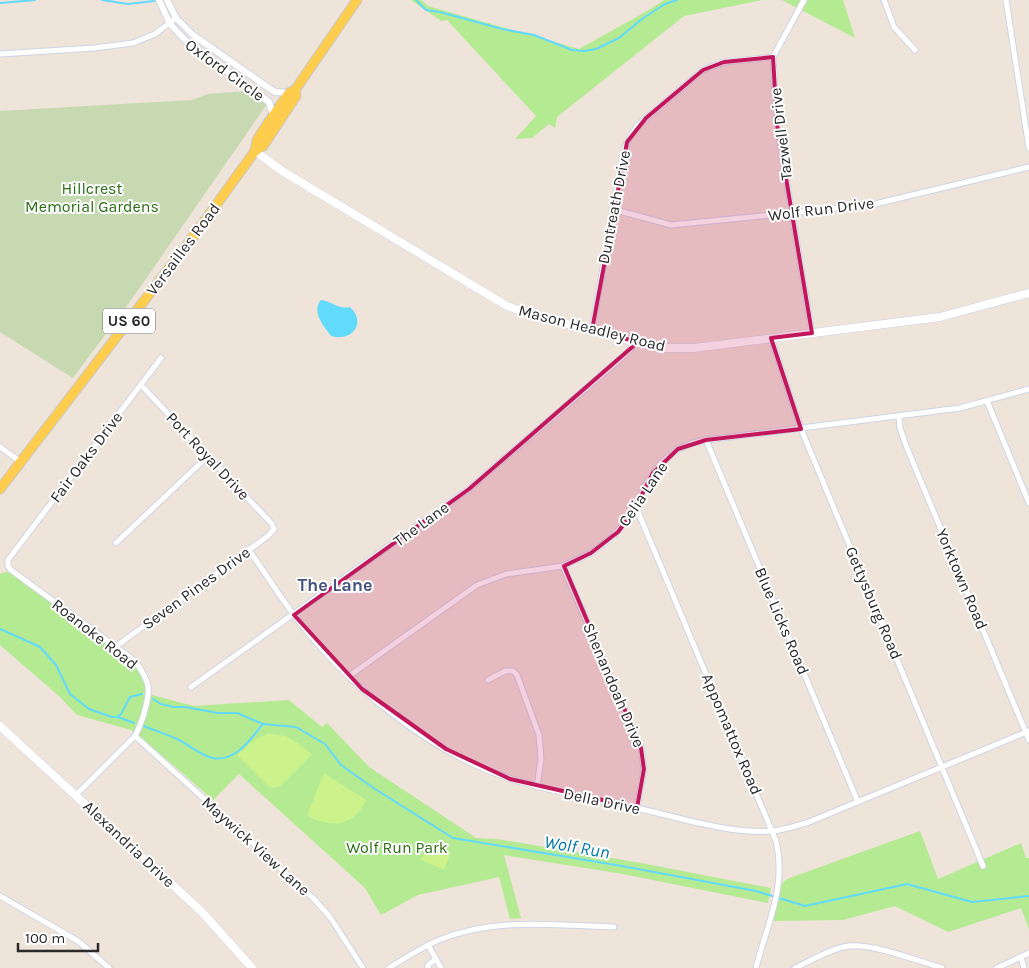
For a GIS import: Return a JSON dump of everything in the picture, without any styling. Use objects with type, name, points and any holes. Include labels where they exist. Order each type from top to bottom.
[{"type":"main road","name":"Versailles Road","points":[[255,151],[257,140],[273,115],[292,92],[357,0]]},
{"type":"main road","name":"Versailles Road","points":[[0,489],[187,245],[255,151],[263,146],[296,96],[292,92]]},
{"type":"main road","name":"Mason Headley Road","points":[[255,151],[282,171],[498,302],[530,314],[635,342],[665,348],[681,349],[940,316],[1029,293]]},
{"type":"main road","name":"Alexandria Drive","points":[[0,726],[202,912],[252,968]]},
{"type":"street","name":"Oxford Circle","points":[[159,0],[170,24],[188,43],[269,102],[273,115]]},
{"type":"street","name":"Oxford Circle","points":[[167,0],[176,18],[193,36],[275,92],[292,92]]},
{"type":"street","points":[[773,57],[804,0]]},
{"type":"street","points":[[884,0],[894,27],[916,50]]},
{"type":"street","points":[[1006,0],[1029,148]]},
{"type":"street","points":[[0,54],[126,44],[148,37],[170,24],[176,18]]},
{"type":"street","name":"Duntreath Drive","points":[[592,330],[612,209],[627,142],[632,133],[646,118],[698,74],[715,64],[773,57]]},
{"type":"street","name":"Tazwell Drive","points":[[773,57],[777,124],[812,333]]},
{"type":"street","name":"Wolf Run Drive","points":[[612,209],[671,225],[791,213],[875,204],[1029,167]]},
{"type":"street","name":"Gettysburg Road","points":[[772,338],[801,429],[982,866]]},
{"type":"street","name":"The Lane","points":[[191,687],[469,489],[619,360],[635,342]]},
{"type":"street","name":"Fair Oaks Drive","points":[[10,556],[161,358]]},
{"type":"street","name":"Port Royal Drive","points":[[141,384],[274,527]]},
{"type":"street","name":"Celia Lane","points":[[349,676],[477,586],[506,574],[563,566],[591,553],[611,538],[623,525],[636,507],[646,484],[661,463],[678,449],[706,440],[960,408],[1029,389]]},
{"type":"street","points":[[987,402],[1029,503]]},
{"type":"street","name":"Yorktown Road","points":[[899,417],[900,428],[907,448],[1027,731],[1029,740]]},
{"type":"street","name":"Blue Licks Road","points":[[706,440],[858,802]]},
{"type":"street","points":[[0,447],[21,462]]},
{"type":"street","points":[[116,544],[208,456]]},
{"type":"street","name":"Appomattox Road","points":[[636,507],[772,831],[779,856],[780,878],[776,901],[756,968]]},
{"type":"street","name":"Seven Pines Drive","points":[[115,647],[268,536],[274,527]]},
{"type":"street","name":"Della Drive","points":[[248,550],[294,615],[349,676],[396,717],[446,749],[503,776],[537,787],[719,826],[751,831],[772,831],[809,822],[1027,731]]},
{"type":"street","name":"Roanoke Road","points":[[10,556],[7,563],[11,570],[134,661],[142,672],[148,686],[144,709],[135,736],[76,795]]},
{"type":"street","name":"Shenandoah Drive","points":[[563,566],[642,748],[644,769],[638,808]]},
{"type":"street","points":[[488,680],[505,671],[513,672],[517,675],[539,734],[541,760],[537,787]]},
{"type":"street","name":"Maywick View Lane","points":[[135,736],[313,898],[330,917],[363,968]]},
{"type":"street","points":[[0,896],[78,941],[109,968]]},
{"type":"street","points":[[389,968],[428,945],[451,935],[485,928],[552,924],[614,927]]},
{"type":"street","points":[[428,945],[441,968]]},
{"type":"street","points":[[795,968],[840,948],[863,946],[942,968]]},
{"type":"street","points":[[997,968],[1029,953]]},
{"type":"street","points":[[1020,957],[1024,968]]},
{"type":"street","points":[[428,968],[428,965],[436,959]]},
{"type":"highlighted area","points":[[773,57],[777,124],[812,333],[771,338],[801,429],[706,440],[678,449],[653,473],[633,512],[618,532],[591,553],[564,566],[641,748],[644,769],[637,808],[510,779],[446,749],[362,689],[294,615],[469,489],[638,342],[592,330],[627,142],[646,118],[703,70],[724,62]]},
{"type":"green space","points":[[411,0],[421,0],[428,6],[579,49],[664,0],[762,0],[684,16],[557,117],[555,128],[549,124],[532,138],[515,139],[536,116],[447,20],[441,21]]},
{"type":"green space","points":[[782,0],[843,0],[855,38]]},
{"type":"green space","name":"Hillcrest Memorial Gardens","points":[[247,91],[267,104],[134,296],[73,378],[0,332],[0,111],[192,100],[208,94]]},
{"type":"green space","name":"Wolf Run Park","points":[[11,570],[130,657],[146,679],[148,694],[194,706],[289,700],[322,727],[327,723],[369,767],[476,838],[497,839],[641,863],[771,888],[768,903],[623,874],[504,855],[521,918],[510,919],[499,877],[418,895],[381,915],[365,888],[239,774],[213,800],[131,730],[77,715],[59,696],[0,645],[0,574]]},
{"type":"green space","points":[[267,734],[286,737],[312,754],[279,787],[273,788],[268,786],[237,755],[254,740]]},
{"type":"green space","points":[[324,773],[366,800],[355,816],[340,823],[332,824],[307,815]]},
{"type":"green space","points":[[920,831],[938,879],[1021,843],[1026,858],[1029,858],[1029,929],[1021,908],[948,932],[895,906],[843,920],[770,921],[779,886],[787,879]]},
{"type":"green space","points":[[428,845],[450,854],[444,870],[421,860]]},
{"type":"water","points":[[321,300],[346,308],[350,307],[357,319],[355,330],[351,334],[339,337],[331,336],[318,314],[317,309]]},
{"type":"waterway","points":[[0,3],[35,0]]},
{"type":"waterway","points":[[102,0],[128,4],[154,1]]},
{"type":"waterway","points":[[416,0],[426,10],[534,35],[572,50],[584,51],[596,49],[619,38],[642,19],[665,4],[677,0]]},
{"type":"waterway","name":"Wolf Run","points":[[0,629],[40,647],[56,665],[70,694],[89,709],[117,717],[121,714],[130,697],[142,694]]},
{"type":"waterway","name":"Wolf Run","points":[[153,699],[161,704],[173,707],[185,707],[218,713],[237,713],[263,724],[296,727],[325,744],[341,765],[375,789],[453,838],[622,866],[756,891],[805,906],[907,884],[972,902],[1029,896]]},
{"type":"waterway","points":[[118,717],[134,723]]},
{"type":"waterway","points":[[144,726],[177,739],[205,756],[220,759],[228,757],[241,749],[263,724]]},
{"type":"district","name":"The Lane","points":[[335,585]]}]
